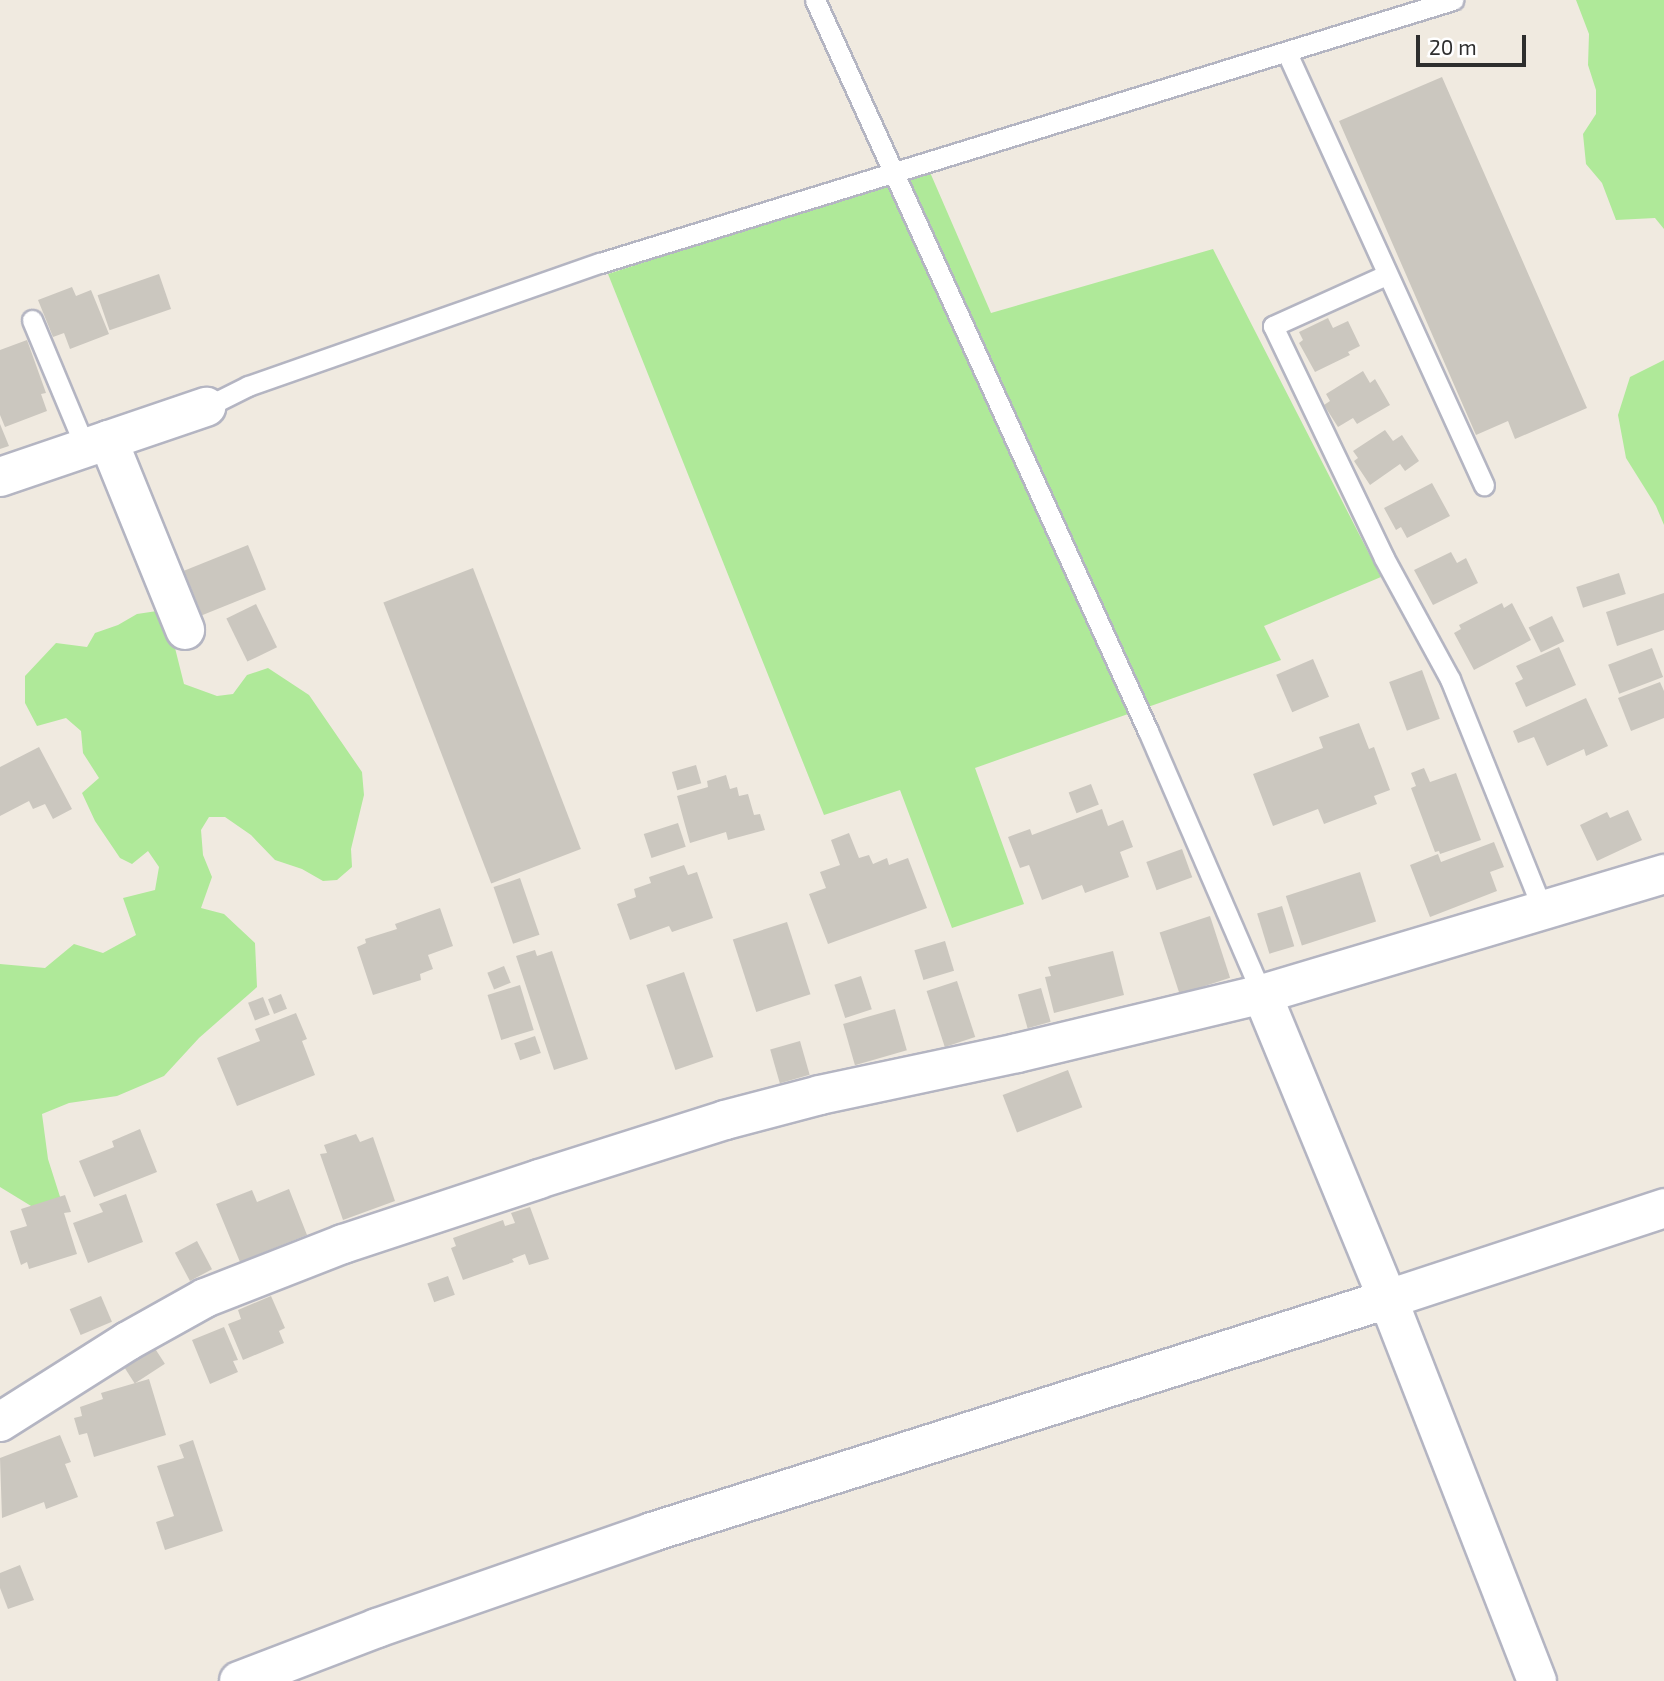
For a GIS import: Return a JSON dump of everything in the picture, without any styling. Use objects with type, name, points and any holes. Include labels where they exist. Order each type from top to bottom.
[{"type":"street","points":[[0,477],[206,407]]},
{"type":"street","points":[[96,444],[185,630]]},
{"type":"street","points":[[0,1422],[128,1341],[205,1297],[343,1244],[725,1120],[1262,994],[1664,874]]},
{"type":"street","points":[[1262,994],[1388,1299],[1537,1681]]},
{"type":"street","points":[[239,1681],[377,1628],[652,1532],[1388,1299],[1664,1208]]},
{"type":"lane","points":[[815,0],[1148,731],[1262,994]]},
{"type":"lane","points":[[206,407],[248,386],[600,264],[1453,0]]},
{"type":"lane","points":[[1287,53],[1484,485]]},
{"type":"lane","points":[[1386,275],[1273,326],[1384,558],[1450,679],[1543,910]]},
{"type":"lane","points":[[32,320],[96,444]]},
{"type":"green space","points":[[1576,0],[1664,0],[1664,229],[1655,218],[1616,220],[1602,183],[1586,164],[1583,134],[1596,114],[1596,90],[1588,65],[1589,34]]},
{"type":"green space","points":[[929,170],[991,313],[1213,249],[1381,577],[1264,626],[1281,660],[975,768],[1024,904],[952,928],[900,790],[824,815],[608,274]]},
{"type":"green space","points":[[1664,360],[1664,525],[1656,506],[1626,458],[1618,415],[1630,377]]},
{"type":"green space","points":[[157,611],[168,620],[184,684],[217,696],[233,694],[247,675],[268,668],[309,695],[362,772],[364,795],[351,849],[352,867],[337,880],[323,881],[302,869],[275,860],[251,835],[225,817],[209,817],[201,830],[203,855],[212,877],[201,908],[224,914],[255,943],[257,987],[199,1038],[164,1076],[117,1096],[69,1103],[42,1114],[48,1159],[62,1203],[36,1209],[0,1187],[0,964],[45,968],[74,944],[103,953],[136,935],[123,898],[155,890],[159,867],[148,851],[132,864],[120,858],[95,821],[82,793],[99,778],[83,753],[81,731],[66,718],[37,726],[25,703],[25,676],[56,643],[87,647],[95,633],[118,625],[137,614]]},
{"type":"building","points":[[1442,77],[1587,408],[1515,439],[1508,421],[1476,435],[1339,121]]},
{"type":"building","points":[[159,274],[171,309],[110,330],[98,295]]},
{"type":"building","points":[[72,287],[76,296],[91,290],[109,334],[70,349],[64,333],[53,337],[38,300]]},
{"type":"building","points":[[1328,318],[1333,328],[1348,321],[1360,346],[1348,352],[1350,355],[1315,372],[1299,343],[1303,340],[1299,332]]},
{"type":"building","points":[[27,340],[46,393],[41,394],[47,411],[5,427],[0,415],[0,350]]},
{"type":"building","points":[[1363,371],[1370,383],[1375,379],[1390,405],[1357,424],[1353,418],[1338,427],[1324,405],[1330,401],[1326,394]]},
{"type":"building","points":[[0,424],[9,446],[0,449]]},
{"type":"building","points":[[1385,430],[1393,441],[1402,435],[1419,461],[1405,471],[1400,464],[1370,485],[1354,461],[1358,458],[1353,451]]},
{"type":"building","points":[[1432,483],[1450,516],[1407,538],[1401,527],[1396,530],[1384,508]]},
{"type":"building","points":[[248,545],[266,590],[202,615],[184,571]]},
{"type":"building","points":[[1451,552],[1457,563],[1466,558],[1478,583],[1433,605],[1414,570]]},
{"type":"building","points":[[473,568],[581,849],[491,883],[383,602]]},
{"type":"building","points":[[1619,573],[1626,594],[1583,608],[1576,587]]},
{"type":"building","points":[[1664,593],[1664,630],[1617,646],[1606,612]]},
{"type":"building","points":[[1502,603],[1504,608],[1512,603],[1531,640],[1474,670],[1454,633],[1461,629],[1459,625]]},
{"type":"building","points":[[256,604],[277,647],[247,662],[226,618]]},
{"type":"building","points":[[1552,616],[1564,641],[1541,653],[1529,627]]},
{"type":"building","points":[[1559,647],[1576,685],[1526,707],[1515,683],[1523,679],[1516,666]]},
{"type":"building","points":[[1652,648],[1663,677],[1619,694],[1608,665]]},
{"type":"building","points":[[1313,659],[1329,697],[1292,712],[1276,675]]},
{"type":"building","points":[[1422,670],[1440,719],[1407,731],[1389,682]]},
{"type":"building","points":[[1660,682],[1664,691],[1664,718],[1631,731],[1618,698]]},
{"type":"building","points":[[1586,698],[1608,746],[1586,756],[1584,749],[1547,766],[1534,737],[1518,743],[1513,731]]},
{"type":"building","points":[[1359,723],[1369,749],[1374,747],[1390,790],[1374,796],[1377,804],[1324,824],[1318,809],[1273,826],[1253,774],[1323,748],[1319,737]]},
{"type":"building","points":[[39,747],[72,809],[53,819],[45,804],[33,809],[29,801],[0,816],[0,767]]},
{"type":"building","points":[[696,765],[701,783],[677,790],[672,772]]},
{"type":"building","points":[[1424,768],[1430,782],[1456,773],[1481,840],[1440,854],[1439,851],[1435,852],[1411,788],[1416,786],[1411,773]]},
{"type":"building","points":[[726,775],[730,789],[737,787],[739,796],[748,794],[754,815],[760,814],[765,830],[728,840],[726,832],[690,843],[677,796],[708,787],[707,781]]},
{"type":"building","points":[[1091,784],[1099,805],[1076,813],[1069,793]]},
{"type":"building","points":[[1102,809],[1108,826],[1123,820],[1133,847],[1120,852],[1129,877],[1085,893],[1082,885],[1042,900],[1029,865],[1020,868],[1008,837],[1030,829],[1032,835]]},
{"type":"building","points":[[1628,810],[1642,840],[1597,861],[1580,825],[1607,812],[1610,818]]},
{"type":"building","points":[[678,823],[686,847],[651,858],[644,834]]},
{"type":"building","points":[[849,833],[859,858],[869,855],[873,864],[887,858],[889,865],[908,858],[927,908],[828,944],[809,894],[826,888],[820,872],[840,865],[831,840]]},
{"type":"building","points":[[1494,842],[1504,867],[1490,872],[1497,891],[1430,917],[1410,865],[1438,854],[1441,862]]},
{"type":"building","points":[[1182,849],[1192,877],[1157,890],[1146,862]]},
{"type":"building","points":[[684,865],[688,875],[697,872],[713,918],[672,932],[669,926],[630,940],[617,904],[636,897],[634,889],[651,883],[649,877]]},
{"type":"building","points":[[1360,872],[1376,921],[1302,946],[1286,896]]},
{"type":"building","points":[[520,878],[540,935],[513,944],[494,887]]},
{"type":"building","points":[[1282,906],[1294,946],[1269,954],[1257,914]]},
{"type":"building","points":[[440,908],[453,946],[428,955],[433,969],[420,974],[421,980],[373,995],[357,947],[366,943],[365,939],[397,929],[395,924]]},
{"type":"building","points":[[1210,916],[1230,978],[1180,994],[1160,932]]},
{"type":"building","points":[[787,922],[810,994],[756,1012],[733,940]]},
{"type":"building","points":[[945,941],[954,971],[923,980],[914,950]]},
{"type":"building","points":[[535,950],[537,956],[552,951],[588,1059],[554,1070],[516,956]]},
{"type":"building","points":[[1113,951],[1124,995],[1054,1013],[1045,977],[1051,976],[1048,967]]},
{"type":"building","points":[[504,966],[511,983],[494,989],[487,973]]},
{"type":"building","points":[[684,972],[713,1057],[675,1070],[646,985]]},
{"type":"building","points":[[861,976],[872,1009],[845,1018],[834,985]]},
{"type":"building","points":[[957,981],[975,1037],[945,1047],[927,991]]},
{"type":"building","points":[[520,985],[534,1030],[501,1040],[487,995]]},
{"type":"building","points":[[1041,988],[1051,1022],[1028,1028],[1018,995]]},
{"type":"building","points":[[281,994],[287,1009],[274,1014],[268,999]]},
{"type":"building","points":[[263,997],[270,1015],[255,1020],[248,1003]]},
{"type":"building","points":[[895,1009],[907,1050],[855,1065],[843,1024]]},
{"type":"building","points":[[296,1013],[307,1039],[302,1041],[315,1075],[237,1106],[217,1058],[260,1041],[255,1029]]},
{"type":"building","points":[[535,1036],[541,1053],[520,1060],[514,1043]]},
{"type":"building","points":[[800,1041],[810,1075],[780,1083],[770,1050]]},
{"type":"building","points":[[1068,1070],[1082,1107],[1017,1132],[1003,1095]]},
{"type":"building","points":[[140,1129],[157,1172],[94,1197],[79,1161],[114,1147],[112,1141]]},
{"type":"building","points":[[356,1134],[360,1142],[373,1137],[395,1201],[343,1220],[320,1154],[327,1153],[324,1145]]},
{"type":"building","points":[[289,1189],[307,1235],[240,1262],[216,1204],[252,1190],[257,1202]]},
{"type":"building","points":[[126,1194],[143,1242],[88,1263],[73,1223],[103,1212],[99,1204]]},
{"type":"building","points":[[65,1195],[71,1212],[64,1213],[77,1254],[29,1269],[27,1262],[21,1265],[10,1231],[27,1226],[21,1209]]},
{"type":"building","points":[[530,1207],[549,1259],[529,1265],[525,1254],[512,1259],[514,1262],[463,1280],[451,1248],[456,1246],[453,1238],[503,1220],[505,1226],[515,1223],[511,1213]]},
{"type":"building","points":[[197,1241],[212,1269],[190,1281],[175,1253]]},
{"type":"building","points":[[448,1276],[455,1295],[434,1302],[427,1284]]},
{"type":"building","points":[[101,1296],[112,1322],[81,1335],[70,1309]]},
{"type":"building","points":[[271,1296],[285,1328],[279,1331],[284,1343],[243,1360],[228,1324],[241,1319],[238,1310]]},
{"type":"building","points":[[224,1327],[238,1360],[233,1361],[238,1372],[210,1384],[192,1340]]},
{"type":"building","points":[[154,1347],[165,1364],[135,1383],[124,1367]]},
{"type":"building","points":[[149,1379],[166,1435],[94,1457],[87,1433],[79,1435],[74,1418],[82,1416],[80,1407],[103,1399],[101,1393]]},
{"type":"building","points":[[60,1435],[71,1462],[65,1464],[78,1497],[46,1509],[44,1502],[2,1518],[0,1458]]},
{"type":"building","points":[[193,1440],[223,1531],[165,1550],[156,1522],[174,1516],[157,1466],[184,1458],[179,1445]]},
{"type":"building","points":[[20,1565],[34,1600],[8,1609],[0,1588],[0,1573]]}]
